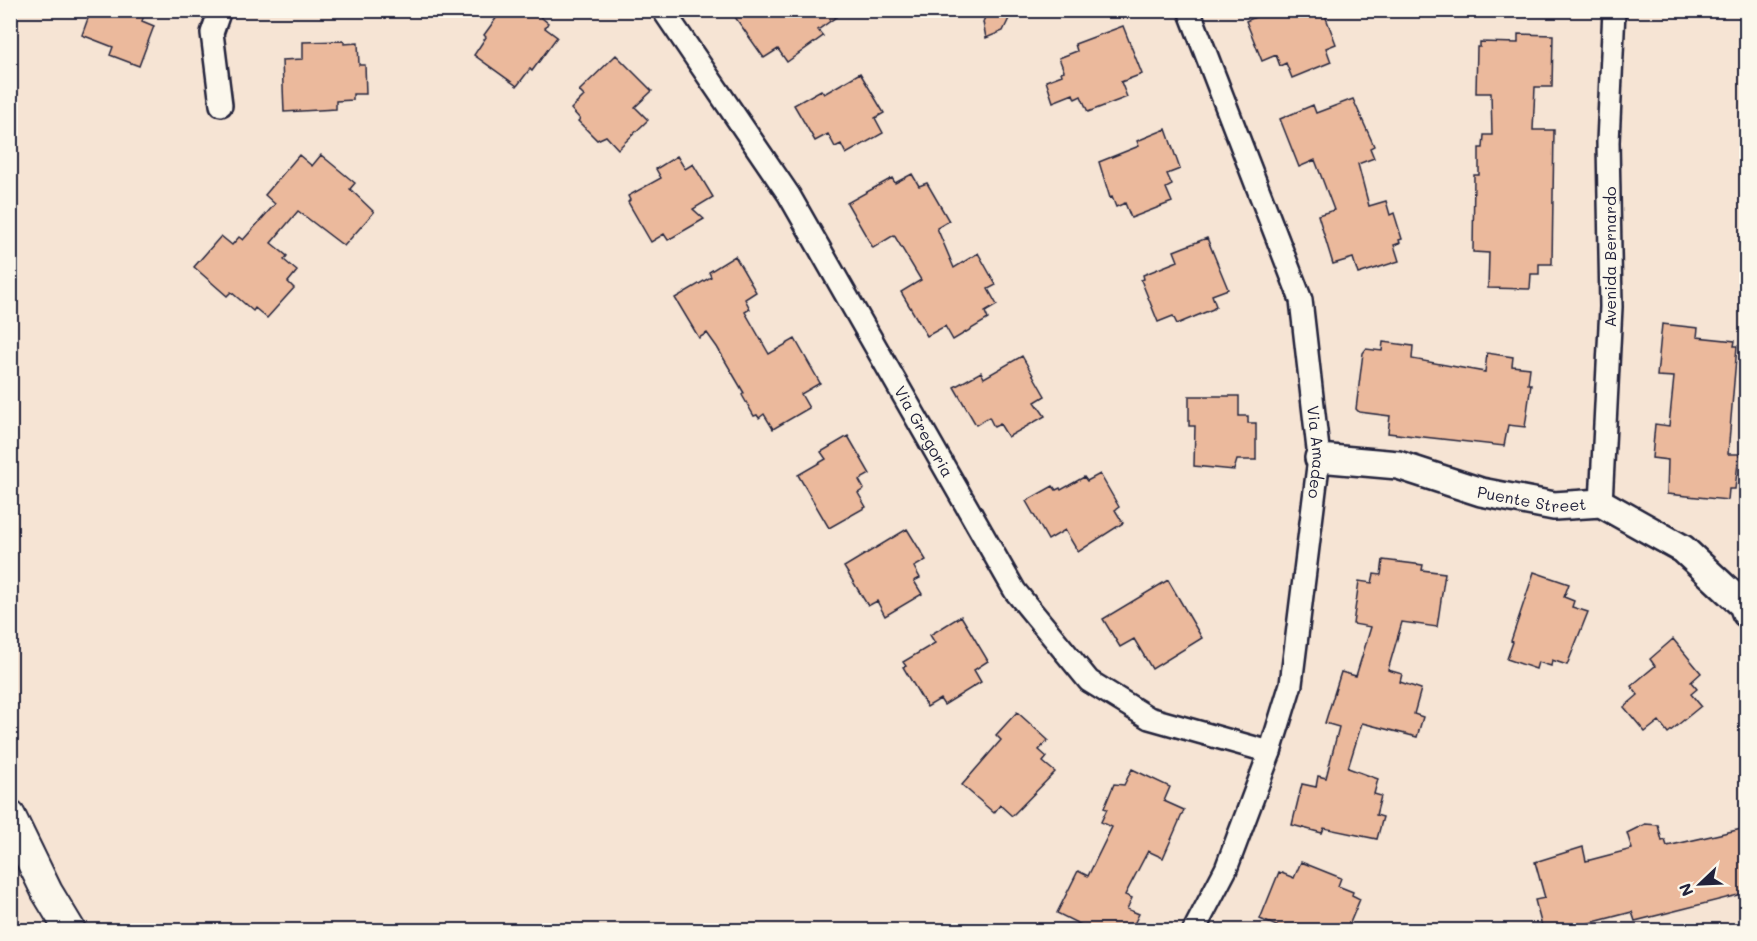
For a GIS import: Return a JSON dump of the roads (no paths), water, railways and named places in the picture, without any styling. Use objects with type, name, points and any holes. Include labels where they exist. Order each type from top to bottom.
[{"type":"main road","points":[[10,816],[47,892],[70,930]]},
{"type":"street","points":[[220,10],[212,33],[220,105]]},
{"type":"street","name":"Via Gregoria","points":[[663,10],[789,195],[1022,600],[1089,681],[1149,718],[1270,752]]},
{"type":"street","name":"Via Amadeo","points":[[1189,10],[1301,300],[1319,458],[1291,684],[1270,752],[1226,869],[1194,930]]},
{"type":"street","name":"Avenida Bernardo","points":[[1601,503],[1611,307],[1608,142],[1614,10]]},
{"type":"street","name":"Puente Street","points":[[1319,458],[1398,465],[1481,492],[1554,506],[1601,503],[1683,549],[1743,605],[1746,613]]}]
